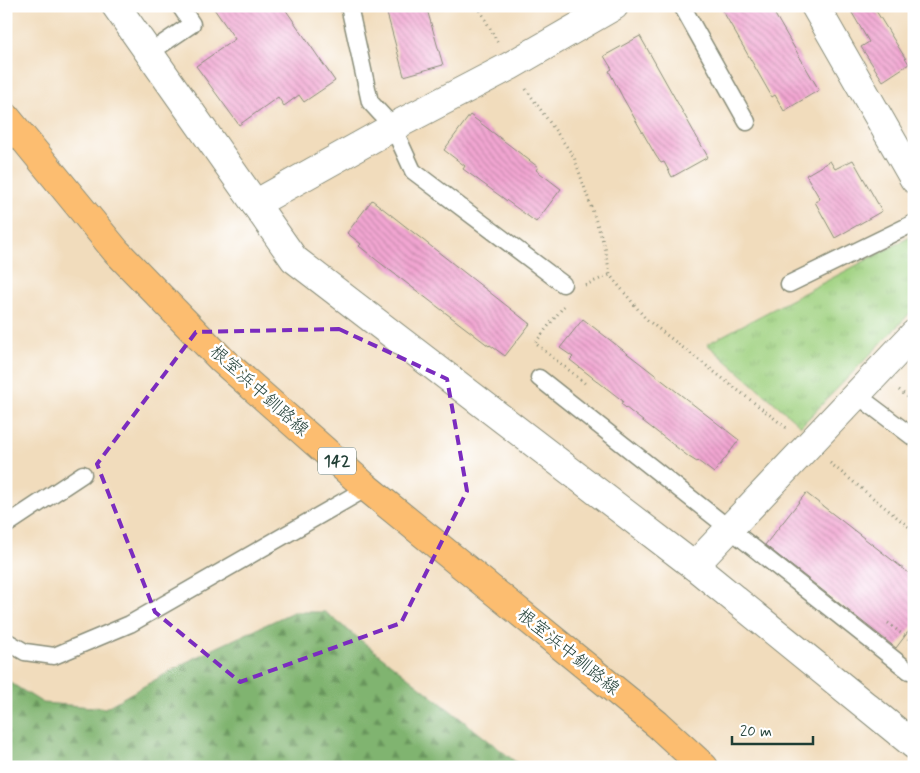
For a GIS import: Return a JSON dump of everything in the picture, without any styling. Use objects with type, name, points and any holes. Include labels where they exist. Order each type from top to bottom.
[{"type":"main road","name":"根室浜中釧路線","points":[[6,117],[116,251],[222,360],[367,488],[657,724],[704,767]]},
{"type":"street","points":[[116,6],[294,259],[694,566],[912,739]]},
{"type":"street","points":[[255,204],[510,66],[614,6]]},
{"type":"street","points":[[815,6],[914,180]]},
{"type":"street","points":[[694,566],[914,334]]},
{"type":"lane","points":[[149,53],[192,24],[180,6]]},
{"type":"lane","points":[[348,6],[370,102],[393,128],[413,171],[563,284]]},
{"type":"lane","points":[[682,6],[747,122]]},
{"type":"lane","points":[[790,284],[914,223]]},
{"type":"lane","points":[[539,378],[909,671]]},
{"type":"lane","points":[[857,395],[914,438]]},
{"type":"lane","points":[[6,524],[83,474]]},
{"type":"lane","points":[[6,641],[25,652],[54,656],[130,624],[367,488]]},
{"type":"path","points":[[478,6],[510,66],[574,157],[605,247],[610,275],[646,319],[809,445],[914,531]]},
{"type":"path","points":[[566,304],[535,343],[587,385]]},
{"type":"path","points":[[883,620],[914,643]]},
{"type":"highlighted area","points":[[339,329],[447,379],[467,491],[401,623],[240,682],[155,612],[97,464],[196,332]]},
{"type":"green space","points":[[914,235],[914,309],[801,426],[707,344]]},
{"type":"green space","points":[[293,612],[325,612],[522,767],[6,767],[6,680],[43,703],[105,708],[194,658]]},
{"type":"building","points":[[212,6],[283,6],[335,81],[304,102],[299,95],[284,106],[278,97],[239,125],[196,66],[235,39]]},
{"type":"building","points":[[385,6],[426,6],[443,65],[404,76]]},
{"type":"building","points":[[720,6],[770,6],[819,90],[784,111],[775,95],[772,97]]},
{"type":"building","points":[[848,6],[873,6],[909,64],[883,81],[861,47],[869,42]]},
{"type":"building","points":[[640,36],[708,157],[672,177],[664,162],[661,163],[656,156],[623,98],[609,71],[612,69],[604,56]]},
{"type":"building","points":[[470,115],[538,167],[536,170],[561,189],[536,222],[463,169],[465,166],[444,150]]},
{"type":"building","points":[[853,160],[882,211],[835,238],[815,202],[820,199],[806,175],[830,161],[835,169]]},
{"type":"building","points":[[372,200],[530,324],[505,356],[489,346],[379,262],[359,246],[361,244],[347,233]]},
{"type":"building","points":[[583,319],[739,440],[714,473],[689,457],[621,404],[623,401],[570,360],[573,357],[560,348]]},
{"type":"building","points":[[806,493],[914,577],[914,624],[896,648],[765,545]]}]
